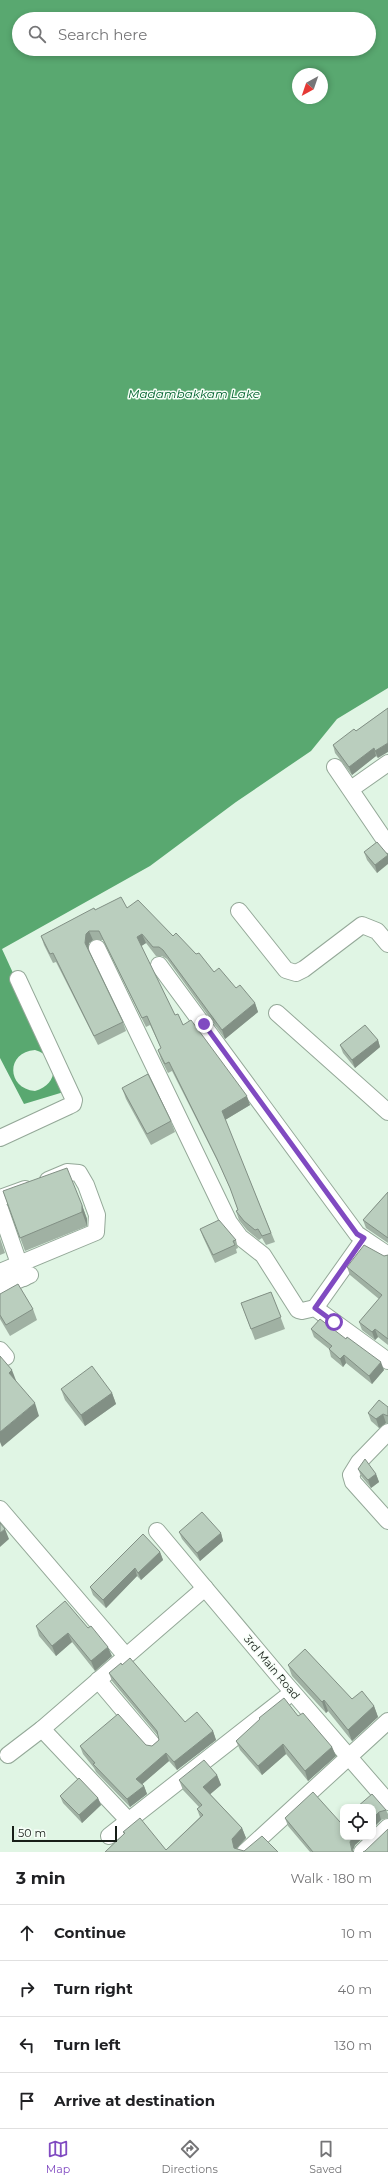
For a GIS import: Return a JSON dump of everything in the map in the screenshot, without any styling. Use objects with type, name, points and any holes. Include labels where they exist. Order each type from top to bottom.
[{"type":"street","points":[[351,789],[388,763]]},
{"type":"street","points":[[335,767],[388,845]]},
{"type":"street","points":[[238,911],[286,970],[296,973],[304,969],[362,925],[378,931],[388,944]]},
{"type":"street","points":[[97,948],[229,1222],[240,1237],[263,1255],[298,1310],[302,1311],[315,1308],[364,1238]]},
{"type":"street","points":[[159,965],[357,1234],[388,1255]]},
{"type":"street","points":[[0,1138],[73,1104],[74,1100],[18,979]]},
{"type":"street","points":[[276,1013],[388,1112]]},
{"type":"street","points":[[0,1198],[67,1172],[79,1173],[86,1185],[97,1215],[96,1232],[25,1272],[0,1288]]},
{"type":"street","points":[[0,1209],[25,1272]]},
{"type":"street","points":[[0,1272],[25,1272]]},
{"type":"street","points":[[315,1308],[388,1361]]},
{"type":"street","points":[[388,1432],[356,1466],[351,1475],[353,1482],[388,1521]]},
{"type":"street","points":[[0,1509],[126,1656]]},
{"type":"street","name":"3rd Main Road","points":[[157,1531],[292,1692],[388,1802]]},
{"type":"street","points":[[8,1755],[42,1728],[205,1588]]},
{"type":"street","points":[[98,1680],[153,1745]]},
{"type":"street","points":[[109,1836],[292,1692]]},
{"type":"street","points":[[245,1852],[348,1756],[388,1721]]},
{"type":"street","points":[[42,1728],[128,1820]]},
{"type":"street","points":[[362,1852],[388,1827]]},
{"type":"water","name":"Madambakkam Lake","points":[[0,0],[388,0],[388,688],[337,719],[311,751],[236,802],[150,866],[2,949],[67,1091],[24,1104],[0,1058]],"holes":[[[35,1050],[43,1053],[49,1058],[52,1064],[52,1077],[49,1083],[43,1088],[35,1091],[25,1088],[19,1084],[15,1077],[13,1070],[15,1063],[25,1052]]]},
{"type":"building","points":[[388,708],[388,743],[375,751],[374,748],[349,767],[333,745],[354,729],[356,731]]},
{"type":"building","points":[[377,842],[388,855],[375,865],[364,852]]},
{"type":"building","points":[[121,897],[127,908],[138,900],[173,936],[176,933],[196,954],[199,953],[214,972],[219,968],[236,988],[240,985],[255,1003],[222,1030],[163,950],[159,947],[153,947],[142,934],[137,937],[175,1015],[178,1014],[183,1025],[191,1020],[247,1096],[222,1111],[271,1233],[262,1236],[258,1229],[255,1230],[244,1221],[236,1211],[238,1210],[230,1188],[217,1159],[169,1062],[165,1064],[158,1050],[161,1048],[147,1016],[142,1018],[99,931],[89,931],[86,934],[85,943],[123,1022],[94,1036],[53,953],[50,954],[41,936],[94,908],[95,910]]},
{"type":"building","points":[[365,1025],[378,1040],[352,1060],[340,1045]]},
{"type":"building","points":[[148,1074],[171,1121],[147,1134],[122,1088]]},
{"type":"building","points":[[67,1168],[82,1205],[82,1212],[20,1238],[3,1191]]},
{"type":"building","points":[[388,1192],[388,1238],[363,1220]]},
{"type":"building","points":[[219,1220],[236,1240],[233,1241],[235,1245],[213,1255],[200,1229]]},
{"type":"building","points":[[364,1245],[384,1256],[388,1255],[388,1339],[375,1329],[372,1332],[359,1322],[382,1295],[347,1267]]},
{"type":"building","points":[[18,1284],[33,1309],[6,1325],[0,1315],[0,1294]]},
{"type":"building","points":[[271,1292],[281,1317],[251,1329],[241,1303]]},
{"type":"building","points":[[320,1319],[346,1339],[347,1337],[381,1362],[369,1376],[344,1355],[340,1359],[329,1349],[332,1346],[311,1329]]},
{"type":"building","points":[[0,1356],[12,1370],[9,1373],[35,1403],[0,1432]]},
{"type":"building","points":[[92,1366],[112,1393],[81,1415],[61,1389]]},
{"type":"building","points":[[379,1400],[388,1407],[388,1416],[383,1414],[376,1419],[368,1413]]},
{"type":"building","points":[[365,1459],[376,1474],[368,1480],[358,1469]]},
{"type":"building","points":[[202,1512],[221,1533],[197,1553],[179,1532]]},
{"type":"building","points":[[0,1523],[5,1529],[0,1533]]},
{"type":"building","points":[[143,1534],[160,1552],[138,1573],[135,1568],[103,1600],[90,1587]]},
{"type":"building","points":[[65,1601],[88,1628],[91,1626],[108,1647],[91,1661],[68,1633],[52,1646],[36,1626]]},
{"type":"building","points":[[305,1649],[352,1699],[362,1691],[374,1706],[348,1730],[324,1700],[322,1702],[288,1665]]},
{"type":"building","points":[[130,1658],[185,1722],[197,1712],[213,1731],[174,1762],[166,1753],[136,1779],[144,1786],[127,1799],[93,1764],[95,1763],[80,1746],[118,1714],[146,1745],[152,1746],[159,1740],[157,1731],[109,1673]]},
{"type":"building","points":[[284,1698],[298,1716],[303,1713],[332,1747],[305,1771],[283,1744],[258,1766],[236,1741],[260,1719],[259,1718]]},
{"type":"building","points":[[204,1760],[217,1775],[203,1787],[242,1828],[232,1839],[234,1848],[244,1851],[262,1836],[278,1852],[105,1852],[125,1833],[123,1832],[140,1818],[166,1850],[203,1815],[197,1809],[202,1805],[179,1780]]},
{"type":"building","points":[[79,1778],[98,1798],[79,1815],[60,1796]]},
{"type":"building","points":[[313,1792],[340,1822],[340,1840],[351,1840],[350,1842],[352,1851],[354,1852],[313,1852],[285,1818]]},
{"type":"building","points":[[372,1794],[386,1810],[379,1812],[376,1815],[376,1804],[360,1804]]},
{"type":"building","points":[[388,1829],[388,1852],[363,1852],[365,1851]]},
{"type":"route","points":[[204,1024],[357,1234],[364,1238],[315,1308],[334,1322]]}]
